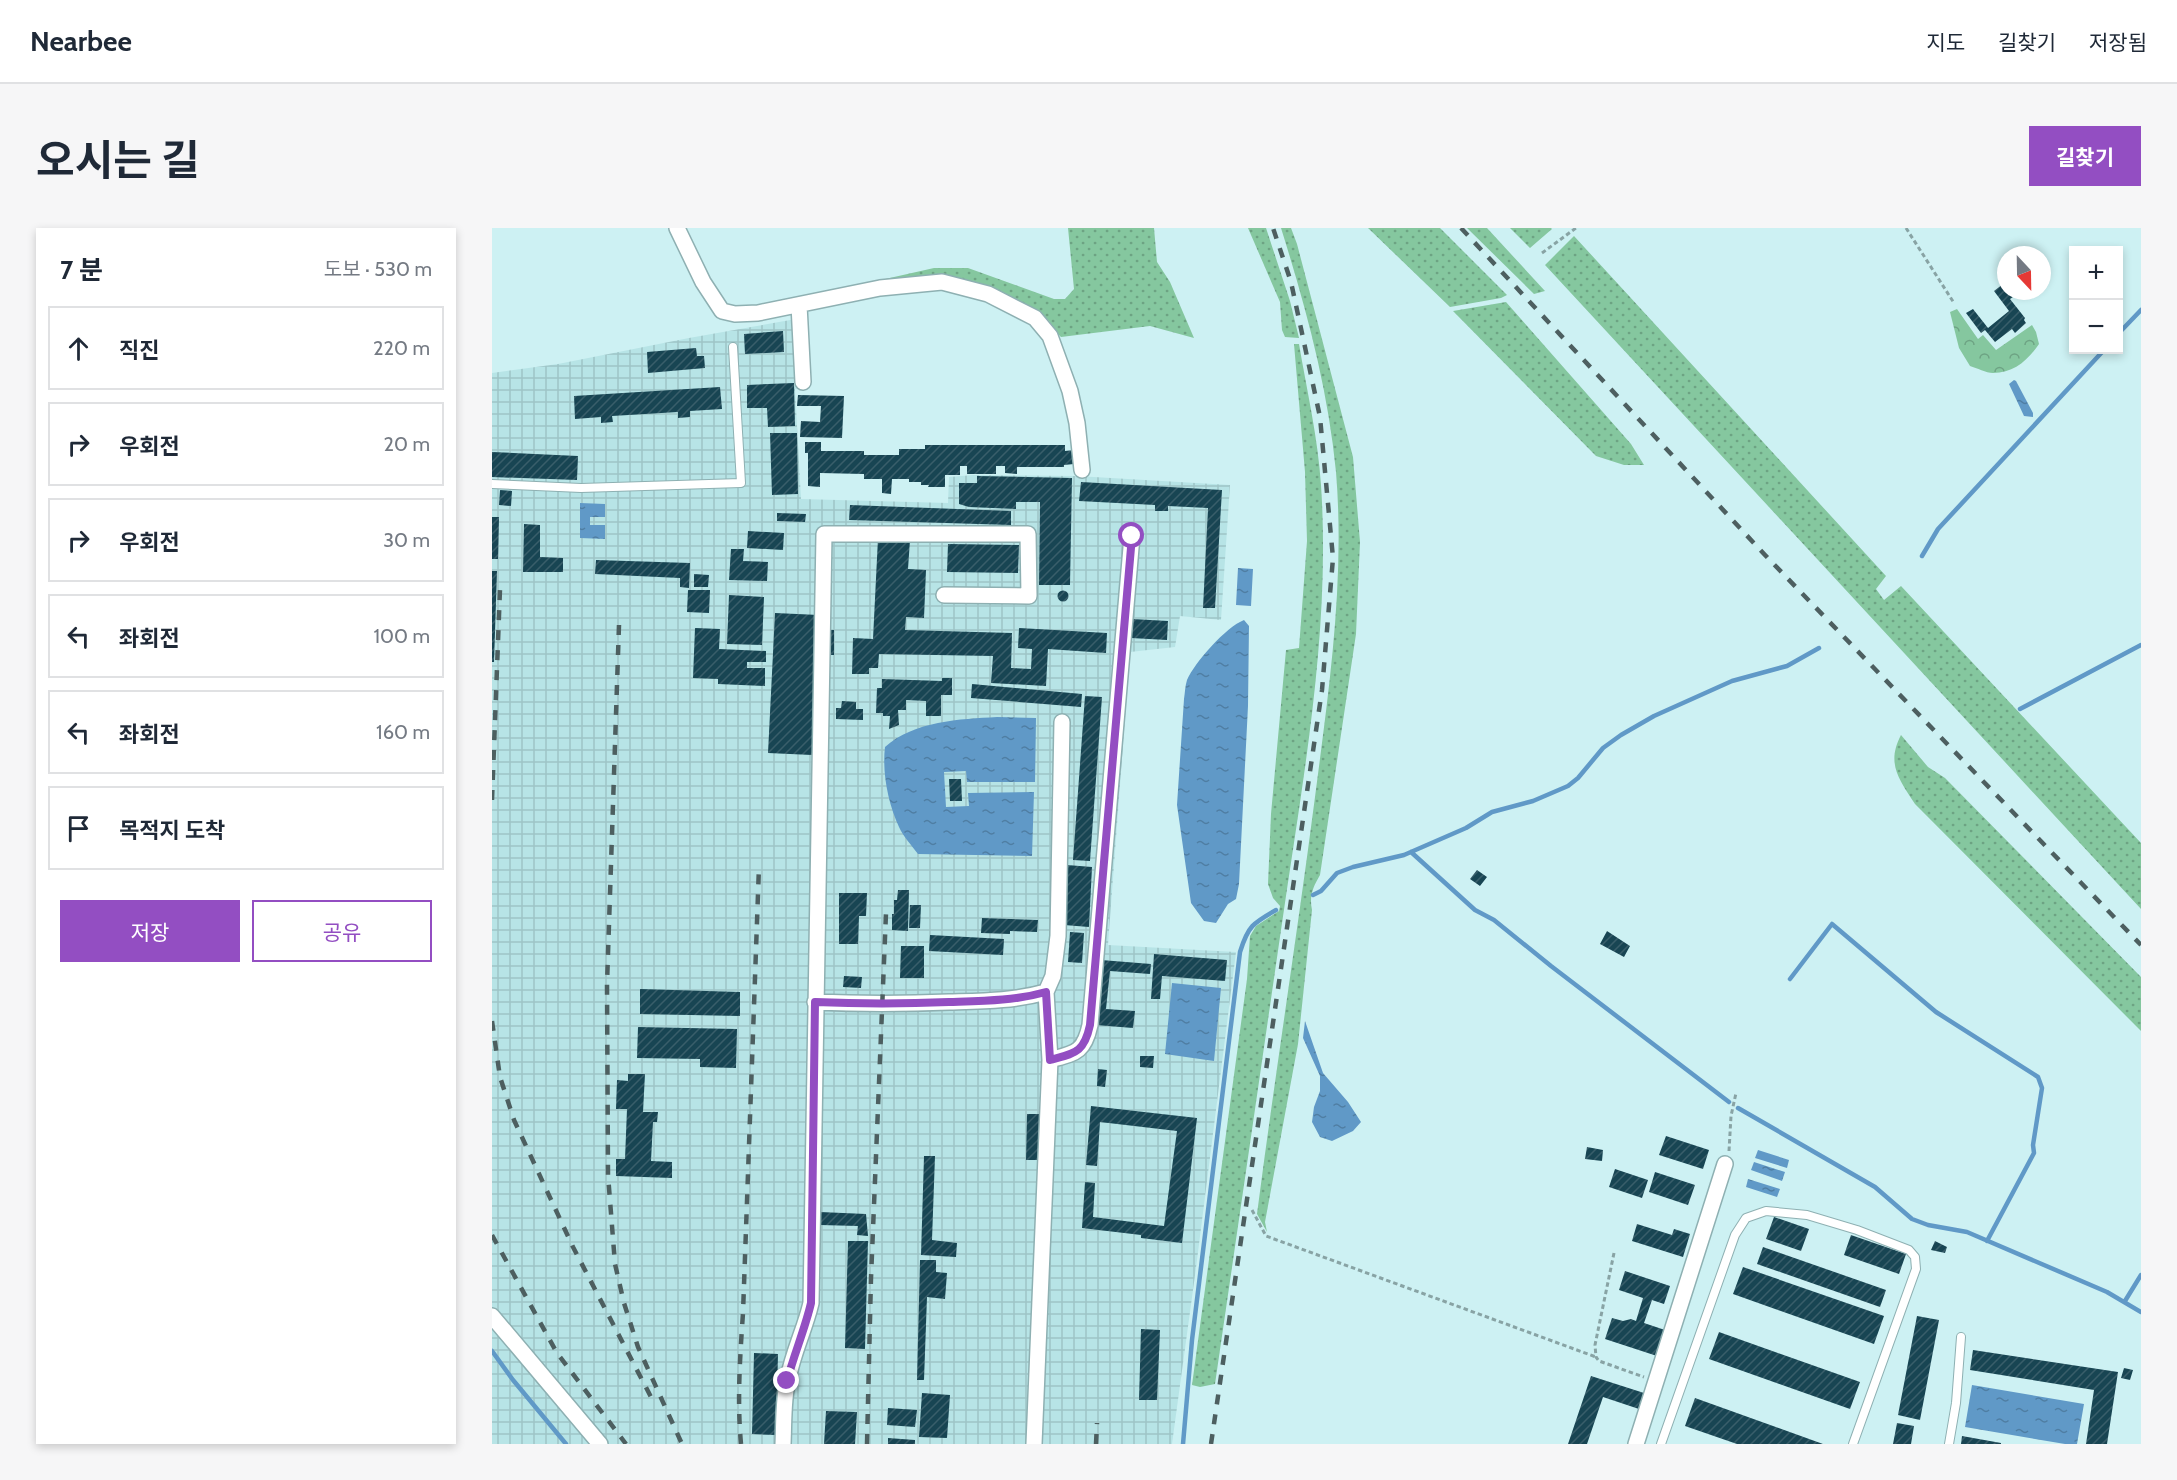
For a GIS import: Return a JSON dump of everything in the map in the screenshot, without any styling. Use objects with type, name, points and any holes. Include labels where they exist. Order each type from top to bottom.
[{"type":"street","points":[[677,228],[709,291],[722,311],[735,314],[758,313],[880,288],[942,282],[988,294],[1035,318],[1050,336],[1070,391],[1077,423],[1082,470]]},
{"type":"street","points":[[799,305],[803,382]]},
{"type":"street","points":[[783,1444],[787,1381],[811,1303],[824,534],[1028,534],[1029,596],[944,596]]},
{"type":"street","points":[[1050,1060],[1080,1049],[1086,1042],[1090,1025],[1132,536]]},
{"type":"street","points":[[1034,1444],[1050,1060],[1046,992],[1053,976],[1058,936],[1062,722]]},
{"type":"street","points":[[815,1002],[882,1005],[987,1001],[1022,999],[1046,992]]},
{"type":"street","points":[[1636,1444],[1725,1164]]},
{"type":"street","points":[[492,1316],[600,1444]]},
{"type":"lane","points":[[492,484],[581,488],[741,483],[733,347]]},
{"type":"lane","points":[[1661,1444],[1735,1235],[1746,1218],[1766,1211],[1807,1215],[1847,1227],[1909,1250],[1915,1257],[1916,1269],[1853,1444]]},
{"type":"lane","points":[[1949,1444],[1956,1403],[1961,1336]]},
{"type":"path","points":[[1542,253],[1576,228]]},
{"type":"path","points":[[1906,228],[1954,303]]},
{"type":"path","points":[[1725,1164],[1736,1094]]},
{"type":"path","points":[[1252,1210],[1266,1236],[1596,1357],[1599,1361],[1657,1382]]},
{"type":"path","points":[[1596,1357],[1595,1345],[1614,1253]]},
{"type":"shaded area","points":[[796,319],[799,388],[795,389],[801,499],[948,503],[949,477],[974,475],[1077,476],[1230,485],[1221,620],[1180,616],[1175,647],[1130,652],[1108,945],[1236,952],[1172,1444],[492,1444],[492,373],[558,364]]},
{"type":"green space","points":[[1068,228],[1154,228],[1157,262],[1170,282],[1194,338],[1150,326],[1061,337],[1049,321],[1003,294],[980,284],[940,277],[757,308],[934,268],[968,268],[1054,299],[1065,299],[1074,289]]},
{"type":"green space","points":[[1248,228],[1266,228],[1290,301],[1299,338],[1285,337],[1282,330],[1280,302]]},
{"type":"green space","points":[[1281,228],[1291,228],[1297,244],[1353,457],[1360,542],[1356,634],[1320,875],[1311,896],[1312,910],[1298,1044],[1265,1222],[1267,1232],[1257,1214],[1325,716],[1334,635],[1338,554],[1336,472],[1328,410],[1307,318]]},
{"type":"green space","points":[[1368,228],[1440,228],[1507,295],[1450,307]]},
{"type":"green space","points":[[1467,228],[1487,228],[1545,291],[1534,294]]},
{"type":"green space","points":[[1510,228],[1551,228],[1552,229],[1530,248]]},
{"type":"green space","points":[[1574,236],[1886,576],[1876,589],[1884,600],[1901,586],[2141,843],[2141,909],[1545,265]]},
{"type":"green space","points":[[1506,302],[1631,444],[1644,465],[1624,465],[1596,456],[1453,311]]},
{"type":"green space","points":[[1957,309],[1978,339],[1983,335],[1996,350],[2032,325],[2039,344],[2025,360],[2008,371],[1990,373],[1970,366],[1959,348],[1950,312]]},
{"type":"green space","points":[[1294,344],[1299,344],[1320,467],[1323,541],[1318,653],[1306,764],[1215,1384],[1200,1387],[1192,1385],[1247,979],[1250,936],[1256,926],[1279,911],[1280,906],[1273,898],[1268,884],[1271,814],[1286,650],[1299,648],[1307,541],[1305,472]]},
{"type":"green space","points":[[1901,735],[1928,767],[1945,778],[2141,977],[2141,1031],[1915,804],[1896,771],[1895,754]]},
{"type":"water","points":[[2014,380],[2033,413],[2033,417],[2024,416],[2009,384]]},
{"type":"water","points":[[580,503],[605,504],[605,517],[590,517],[590,525],[605,525],[605,539],[580,538]]},
{"type":"water","points":[[1238,568],[1253,569],[1251,606],[1236,605]]},
{"type":"water","points":[[1244,620],[1249,626],[1248,706],[1239,884],[1236,899],[1228,904],[1216,923],[1204,921],[1191,903],[1177,805],[1184,699],[1187,680],[1197,664],[1220,637]]},
{"type":"water","points":[[997,717],[1036,718],[1035,782],[967,782],[966,771],[944,772],[946,807],[969,806],[968,793],[1034,792],[1032,856],[918,854],[905,837],[895,818],[885,777],[885,747],[897,738],[923,727],[938,723]]},
{"type":"water","points":[[1172,983],[1221,988],[1214,1061],[1165,1054]]},
{"type":"water","points":[[1305,1021],[1323,1073],[1348,1102],[1361,1122],[1353,1131],[1332,1141],[1320,1137],[1312,1122],[1314,1107],[1320,1091],[1320,1076],[1303,1038]]},
{"type":"water","points":[[1758,1150],[1789,1160],[1787,1168],[1755,1158]]},
{"type":"water","points":[[1754,1162],[1785,1172],[1782,1181],[1751,1170]]},
{"type":"water","points":[[1748,1179],[1780,1189],[1777,1197],[1746,1187]]},
{"type":"water","points":[[1972,1385],[2084,1404],[2077,1444],[2065,1444],[1965,1427]]},
{"type":"building","points":[[2001,300],[2011,300],[2025,318],[2026,323],[2015,333],[2012,329],[1995,342],[1985,330],[1981,333],[1966,313],[1973,309],[1988,328],[2009,311]]},
{"type":"building","points":[[783,331],[784,352],[745,354],[744,334]]},
{"type":"building","points":[[696,348],[697,356],[704,356],[705,368],[648,373],[647,352]]},
{"type":"building","points":[[794,383],[795,426],[768,427],[767,408],[747,408],[747,385]]},
{"type":"building","points":[[720,387],[722,409],[690,411],[690,417],[678,418],[678,412],[612,416],[613,422],[601,423],[601,417],[575,419],[574,396]]},
{"type":"building","points":[[798,395],[844,396],[842,438],[800,437],[801,421],[820,422],[821,406],[797,406]]},
{"type":"building","points":[[770,433],[797,433],[798,494],[772,495]]},
{"type":"building","points":[[805,442],[821,442],[821,451],[864,451],[864,455],[899,455],[899,449],[925,449],[925,445],[1065,445],[1065,451],[1074,450],[1074,464],[1064,465],[1064,467],[1017,467],[1017,474],[1005,473],[1005,466],[996,466],[996,474],[967,474],[967,466],[960,466],[960,475],[945,475],[945,487],[928,487],[929,485],[921,485],[921,482],[909,482],[909,479],[892,479],[891,494],[882,493],[882,479],[864,479],[864,474],[820,473],[820,487],[808,486],[808,453],[805,453]]},
{"type":"building","points":[[492,452],[578,456],[577,480],[492,477]]},
{"type":"building","points":[[977,476],[1072,478],[1070,585],[1039,585],[1040,502],[1016,502],[1016,509],[969,507],[959,504],[959,483],[977,483]]},
{"type":"building","points":[[1081,482],[1222,490],[1215,608],[1203,608],[1208,508],[1168,506],[1168,511],[1155,511],[1155,505],[1079,501]]},
{"type":"building","points":[[500,490],[512,491],[511,506],[499,505]]},
{"type":"building","points":[[850,505],[1011,511],[1011,525],[849,520]]},
{"type":"building","points":[[777,513],[806,514],[805,522],[777,521]]},
{"type":"building","points":[[492,517],[499,517],[498,559],[492,559]]},
{"type":"building","points":[[524,524],[540,525],[540,557],[563,558],[563,572],[523,572]]},
{"type":"building","points":[[748,531],[784,533],[783,550],[747,548]]},
{"type":"building","points":[[878,538],[910,540],[908,569],[926,570],[924,618],[906,617],[905,630],[1012,633],[1011,668],[1031,669],[1032,649],[1018,648],[1019,628],[1107,633],[1106,653],[1048,649],[1046,686],[991,683],[993,656],[879,654],[878,668],[869,668],[869,674],[852,674],[853,638],[873,639]]},
{"type":"building","points":[[948,544],[1019,545],[1018,573],[947,572]]},
{"type":"building","points":[[731,549],[744,549],[743,561],[768,562],[767,581],[729,580]]},
{"type":"building","points":[[596,560],[690,563],[689,588],[680,587],[680,578],[595,574]]},
{"type":"building","points":[[492,571],[497,571],[494,662],[492,662]]},
{"type":"building","points":[[694,574],[709,575],[708,587],[694,587]]},
{"type":"building","points":[[688,590],[710,590],[709,613],[687,612]]},
{"type":"building","points":[[1063,590],[1069,596],[1063,602],[1057,596]]},
{"type":"building","points":[[729,595],[764,597],[762,645],[727,644]]},
{"type":"building","points":[[775,613],[819,615],[812,755],[768,753]]},
{"type":"building","points":[[1132,619],[1168,621],[1167,640],[1131,638]]},
{"type":"building","points":[[695,628],[720,629],[719,649],[766,651],[766,662],[747,662],[747,668],[765,668],[765,686],[718,684],[718,679],[693,678]]},
{"type":"building","points":[[823,630],[834,630],[834,655],[823,655]]},
{"type":"building","points":[[942,678],[952,678],[952,695],[941,695],[941,716],[926,716],[926,701],[906,700],[906,710],[898,710],[899,725],[889,729],[890,716],[876,713],[877,688],[882,688],[882,679],[942,681]]},
{"type":"building","points":[[972,684],[1082,694],[1081,707],[971,698]]},
{"type":"building","points":[[1085,696],[1102,697],[1090,861],[1073,860]]},
{"type":"building","points":[[842,701],[856,702],[856,709],[863,709],[863,720],[836,719],[836,708],[841,708]]},
{"type":"building","points":[[949,779],[961,779],[962,801],[950,801]]},
{"type":"building","points":[[1067,865],[1092,867],[1089,927],[1064,925]]},
{"type":"building","points":[[1477,870],[1487,877],[1480,886],[1470,879]]},
{"type":"building","points":[[898,890],[909,890],[908,931],[892,930],[894,900],[897,900]]},
{"type":"building","points":[[839,893],[867,893],[866,916],[859,916],[858,944],[839,944]]},
{"type":"building","points":[[910,905],[921,905],[920,928],[909,928]]},
{"type":"building","points":[[982,918],[1038,920],[1037,932],[981,933]]},
{"type":"building","points":[[1607,931],[1630,946],[1624,957],[1600,944]]},
{"type":"building","points":[[1070,932],[1084,933],[1082,963],[1068,962]]},
{"type":"building","points":[[930,935],[1004,939],[1003,955],[929,951]]},
{"type":"building","points":[[901,946],[924,946],[924,978],[900,978]]},
{"type":"building","points":[[1154,954],[1227,960],[1225,981],[1162,976],[1160,999],[1151,999]]},
{"type":"building","points":[[1101,960],[1151,964],[1150,974],[1110,971],[1106,1009],[1135,1011],[1133,1028],[1096,1025]]},
{"type":"building","points":[[844,976],[862,977],[861,988],[843,987]]},
{"type":"building","points":[[640,989],[740,992],[740,1016],[640,1014]]},
{"type":"building","points":[[638,1027],[737,1029],[736,1068],[700,1067],[700,1059],[637,1058]]},
{"type":"building","points":[[1140,1056],[1154,1056],[1153,1068],[1140,1067]]},
{"type":"building","points":[[1098,1069],[1107,1070],[1105,1087],[1097,1086]]},
{"type":"building","points":[[628,1074],[645,1074],[643,1112],[658,1112],[657,1122],[653,1122],[651,1161],[672,1162],[672,1178],[616,1176],[616,1159],[625,1159],[627,1109],[616,1109],[617,1080],[628,1081]]},
{"type":"building","points":[[1091,1106],[1197,1118],[1182,1243],[1141,1238],[1141,1235],[1082,1228],[1085,1182],[1095,1183],[1093,1217],[1164,1226],[1177,1131],[1100,1122],[1097,1166],[1086,1165]]},
{"type":"building","points":[[1027,1114],[1040,1114],[1038,1160],[1026,1160]]},
{"type":"building","points":[[1666,1136],[1709,1150],[1703,1169],[1659,1155]]},
{"type":"building","points":[[1587,1147],[1603,1150],[1602,1161],[1585,1159]]},
{"type":"building","points":[[924,1156],[935,1156],[932,1240],[957,1243],[956,1257],[921,1255]]},
{"type":"building","points":[[1615,1169],[1648,1180],[1642,1198],[1609,1187]]},
{"type":"building","points":[[1655,1172],[1695,1185],[1688,1205],[1649,1192]]},
{"type":"building","points":[[820,1212],[866,1214],[868,1236],[857,1235],[858,1226],[820,1225]]},
{"type":"building","points":[[1774,1217],[1809,1229],[1801,1251],[1766,1239]]},
{"type":"building","points":[[1637,1224],[1672,1235],[1674,1229],[1690,1234],[1683,1257],[1632,1241]]},
{"type":"building","points":[[1851,1235],[1906,1254],[1899,1274],[1844,1255]]},
{"type":"building","points":[[848,1241],[868,1241],[865,1349],[845,1348]]},
{"type":"building","points":[[1935,1241],[1947,1247],[1945,1253],[1931,1250]]},
{"type":"building","points":[[1763,1247],[1886,1290],[1880,1307],[1757,1264]]},
{"type":"building","points":[[920,1260],[936,1260],[936,1272],[947,1273],[945,1299],[927,1297],[924,1380],[917,1380]]},
{"type":"building","points":[[1743,1267],[1884,1316],[1874,1344],[1733,1294]]},
{"type":"building","points":[[1625,1271],[1670,1286],[1664,1304],[1652,1300],[1644,1323],[1665,1330],[1657,1356],[1605,1339],[1612,1318],[1636,1321],[1643,1298],[1619,1290]]},
{"type":"building","points":[[1917,1316],[1939,1320],[1920,1420],[1898,1415]]},
{"type":"building","points":[[1141,1329],[1160,1330],[1157,1400],[1139,1400]]},
{"type":"building","points":[[1719,1332],[1860,1382],[1850,1409],[1709,1359]]},
{"type":"building","points":[[1973,1350],[2118,1372],[2107,1444],[2086,1444],[2094,1390],[1970,1370]]},
{"type":"building","points":[[754,1353],[778,1354],[776,1435],[752,1434]]},
{"type":"building","points":[[2124,1368],[2133,1370],[2130,1380],[2121,1378]]},
{"type":"building","points":[[1591,1376],[1644,1393],[1639,1409],[1603,1397],[1587,1444],[1568,1444]]},
{"type":"building","points":[[922,1393],[950,1395],[947,1438],[919,1437]]},
{"type":"building","points":[[1695,1398],[1823,1444],[1737,1444],[1685,1426]]},
{"type":"building","points":[[888,1408],[917,1410],[915,1427],[887,1425]]},
{"type":"building","points":[[826,1411],[857,1412],[855,1444],[824,1444]]},
{"type":"building","points":[[1897,1423],[1914,1426],[1911,1444],[1893,1444]]},
{"type":"building","points":[[1962,1436],[2001,1443],[2001,1444],[1961,1444]]},
{"type":"building","points":[[888,1438],[915,1440],[915,1444],[888,1444]]},
{"type":"waterway","points":[[2123,329],[2141,310]]},
{"type":"waterway","points":[[1922,556],[1938,529],[2100,354]]},
{"type":"waterway","points":[[2020,709],[2141,645]]},
{"type":"waterway","points":[[1313,895],[1321,891],[1337,873],[1404,855],[1466,828],[1492,812],[1533,801],[1568,786],[1578,778],[1603,748],[1654,716],[1732,681],[1787,666],[1819,648]]},
{"type":"waterway","points":[[1411,852],[1475,910],[1494,920],[1729,1102]]},
{"type":"waterway","points":[[1183,1444],[1192,1340],[1240,952],[1252,926],[1276,910]]},
{"type":"waterway","points":[[1790,979],[1832,924],[1936,1012],[2038,1077],[2042,1088],[2033,1145],[2034,1153],[1987,1241]]},
{"type":"waterway","points":[[1738,1108],[1875,1187],[1912,1219],[1928,1225],[1967,1232],[2107,1292],[2141,1312]]},
{"type":"waterway","points":[[2125,1301],[2141,1275]]},
{"type":"waterway","points":[[492,1351],[566,1444]]},
{"type":"railway","points":[[1211,1444],[1322,690],[1333,558],[1320,417],[1291,282],[1273,228]]},
{"type":"railway","points":[[1461,228],[1765,555],[2141,945]]},
{"type":"railway","points":[[492,800],[500,589]]},
{"type":"railway","points":[[619,625],[607,984],[608,1175],[615,1264],[624,1303],[638,1347],[682,1444]]},
{"type":"railway","points":[[741,1444],[739,1378],[759,866]]},
{"type":"railway","points":[[867,1444],[871,1278],[886,913]]},
{"type":"railway","points":[[492,1021],[500,1077],[514,1120],[573,1247],[651,1397]]},
{"type":"railway","points":[[492,1235],[557,1353],[626,1444]]},
{"type":"railway","points":[[1096,1444],[1097,1423]]},
{"type":"route","points":[[787,1381],[811,1303],[815,1002],[882,1005],[987,1001],[1022,999],[1046,992],[1050,1060],[1074,1053],[1086,1042],[1090,1025],[1132,536]]}]
